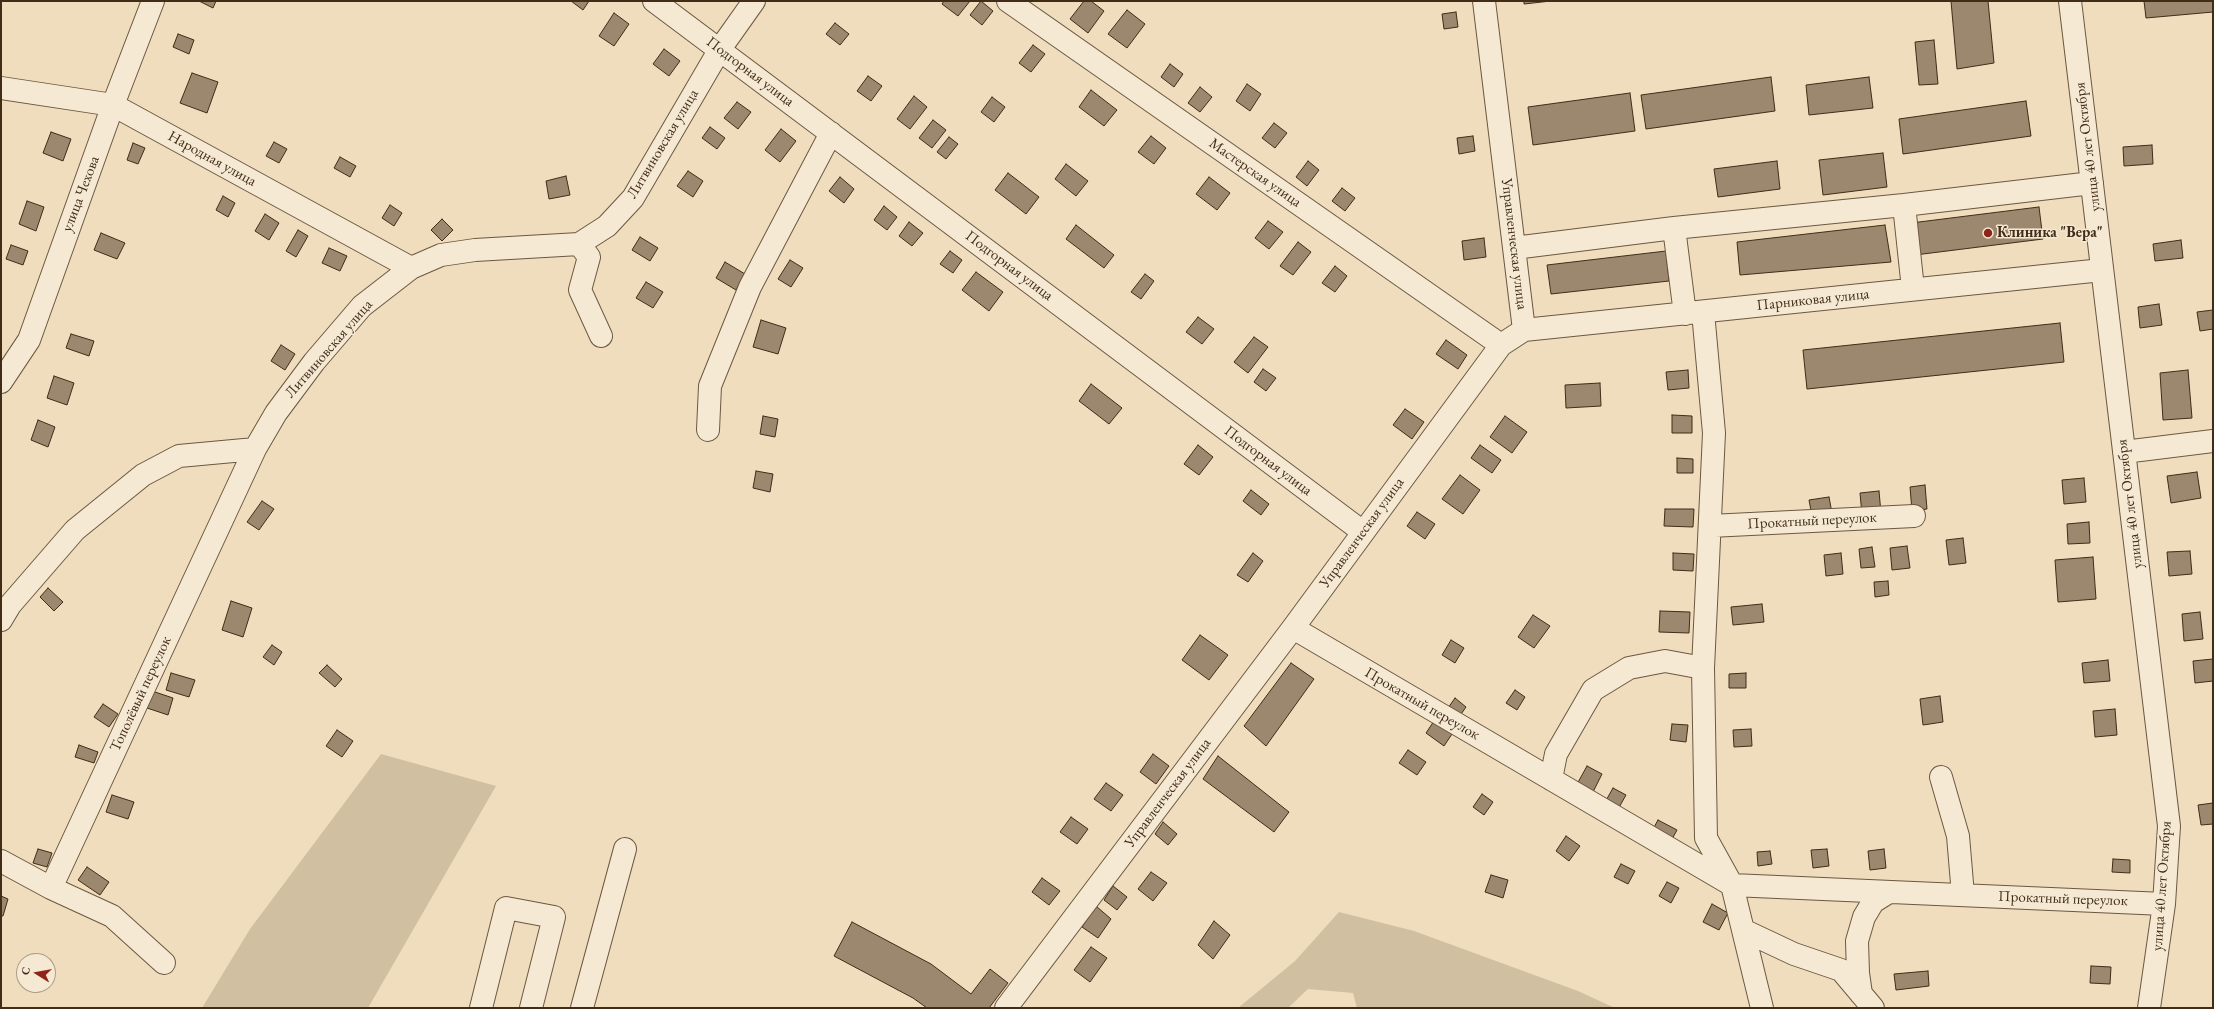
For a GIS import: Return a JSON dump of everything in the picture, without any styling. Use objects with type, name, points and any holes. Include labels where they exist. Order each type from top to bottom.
[{"type":"street","name":"улица Чехова","points":[[1,382],[29,340],[113,105],[153,1]]},
{"type":"street","name":"Подгорная улица","points":[[654,1],[1363,532]]},
{"type":"street","name":"Литвиновская улица","points":[[255,448],[276,413],[314,362],[362,306],[411,268],[441,255],[475,250],[579,244],[607,226],[633,198],[720,49],[754,1]]},
{"type":"street","name":"Мастерская улица","points":[[1008,1],[1502,345]]},
{"type":"street","name":"Управленческая улица","points":[[1006,1008],[1293,628],[1502,345],[1524,330],[1484,1]]},
{"type":"street","name":"улица 40 лет Октября","points":[[2070,1],[2169,826],[2164,904],[2149,1008]]},
{"type":"street","name":"Народная улица","points":[[1,88],[113,105],[411,268]]},
{"type":"street","points":[[708,430],[710,386],[750,287],[831,133]]},
{"type":"street","points":[[1514,248],[1674,228],[1904,205],[2092,183]]},
{"type":"street","points":[[1904,205],[1913,289]]},
{"type":"street","points":[[1674,228],[1694,313],[1714,433],[1704,668],[1706,838],[1732,885],[1762,1008]]},
{"type":"street","points":[[579,244],[589,257],[580,290],[601,336]]},
{"type":"street","name":"Парниковая улица","points":[[1524,330],[2102,270]]},
{"type":"street","points":[[2124,452],[2213,441]]},
{"type":"street","points":[[1,620],[10,605],[75,530],[143,475],[179,456],[255,448]]},
{"type":"street","name":"Тополёвый переулок","points":[[51,888],[255,448]]},
{"type":"street","name":"Прокатный переулок","points":[[1710,526],[1914,516]]},
{"type":"street","name":"Прокатный переулок","points":[[1293,628],[1732,885],[2164,904]]},
{"type":"street","points":[[1551,780],[1556,754],[1593,690],[1629,668],[1665,661],[1704,668]]},
{"type":"street","points":[[1941,777],[1958,836],[1963,895]]},
{"type":"street","points":[[582,1008],[625,849]]},
{"type":"street","points":[[1,861],[51,888],[112,916],[164,963]]},
{"type":"street","points":[[1867,1001],[1858,973],[1857,941],[1864,917],[1873,902],[1889,892]]},
{"type":"street","points":[[481,1008],[506,908],[554,917],[531,1008]]},
{"type":"street","points":[[1743,930],[1794,954],[1841,970],[1867,1001]]},
{"type":"shaded area","points":[[381,754],[496,786],[368,1008],[202,1008],[250,929]]},
{"type":"shaded area","points":[[1339,912],[1414,931],[1578,991],[1615,1008],[1357,1008],[1353,993],[1308,989],[1288,1008],[1238,1008],[1295,961]]},
{"type":"building","points":[[199,1],[216,1],[213,8]]},
{"type":"building","points":[[571,1],[589,1],[583,10]]},
{"type":"building","points":[[944,1],[970,1],[958,16],[942,4]]},
{"type":"building","points":[[981,1],[993,11],[982,25],[970,15]]},
{"type":"building","points":[[1084,1],[1091,1],[1104,11],[1088,33],[1070,19]]},
{"type":"building","points":[[1524,1],[1551,1],[1524,4]]},
{"type":"building","points":[[1951,1],[1988,1],[1994,63],[1957,69]]},
{"type":"building","points":[[2144,1],[2213,1],[2213,12],[2146,18]]},
{"type":"building","points":[[1127,10],[1145,24],[1127,48],[1108,34]]},
{"type":"building","points":[[1456,12],[1458,27],[1444,29],[1442,14]]},
{"type":"building","points":[[614,13],[629,24],[614,46],[599,36]]},
{"type":"building","points":[[835,23],[849,34],[840,45],[826,34]]},
{"type":"building","points":[[178,34],[194,40],[189,54],[173,47]]},
{"type":"building","points":[[1934,40],[1938,84],[1919,85],[1915,42]]},
{"type":"building","points":[[1033,45],[1045,54],[1031,72],[1019,63]]},
{"type":"building","points":[[664,49],[680,61],[669,76],[653,64]]},
{"type":"building","points":[[1170,64],[1183,74],[1174,87],[1161,77]]},
{"type":"building","points":[[192,73],[218,82],[207,113],[180,103]]},
{"type":"building","points":[[868,76],[882,86],[871,101],[857,91]]},
{"type":"building","points":[[1771,77],[1775,111],[1646,129],[1641,95]]},
{"type":"building","points":[[1869,77],[1873,108],[1809,115],[1806,85]]},
{"type":"building","points":[[1247,84],[1261,94],[1250,111],[1236,101]]},
{"type":"building","points":[[1200,87],[1212,97],[1200,112],[1188,103]]},
{"type":"building","points":[[1091,90],[1117,110],[1104,126],[1079,107]]},
{"type":"building","points":[[1630,93],[1635,131],[1533,145],[1528,107]]},
{"type":"building","points":[[914,96],[927,107],[910,129],[897,119]]},
{"type":"building","points":[[992,97],[1005,107],[994,122],[981,112]]},
{"type":"building","points":[[2026,101],[2031,136],[1903,154],[1899,119]]},
{"type":"building","points":[[737,102],[751,112],[738,129],[724,118]]},
{"type":"building","points":[[933,120],[946,130],[932,148],[919,138]]},
{"type":"building","points":[[1274,123],[1287,133],[1275,148],[1262,138]]},
{"type":"building","points":[[710,127],[725,138],[717,149],[702,138]]},
{"type":"building","points":[[781,129],[796,141],[780,162],[765,150]]},
{"type":"building","points":[[51,132],[71,139],[63,161],[43,153]]},
{"type":"building","points":[[1151,136],[1166,148],[1154,164],[1138,152]]},
{"type":"building","points":[[1473,136],[1475,151],[1459,154],[1457,138]]},
{"type":"building","points":[[949,137],[958,144],[946,159],[937,152]]},
{"type":"building","points":[[274,142],[287,149],[279,163],[266,156]]},
{"type":"building","points":[[133,143],[145,148],[138,164],[127,160]]},
{"type":"building","points":[[2152,145],[2153,164],[2124,166],[2123,147]]},
{"type":"building","points":[[1883,153],[1887,187],[1823,195],[1819,160]]},
{"type":"building","points":[[340,157],[356,166],[350,177],[334,168]]},
{"type":"building","points":[[1308,161],[1319,170],[1307,186],[1296,177]]},
{"type":"building","points":[[1777,161],[1780,189],[1718,197],[1714,169]]},
{"type":"building","points":[[1066,164],[1088,181],[1076,196],[1055,179]]},
{"type":"building","points":[[688,171],[703,181],[693,197],[677,186]]},
{"type":"building","points":[[1008,173],[1039,197],[1026,214],[995,190]]},
{"type":"building","points":[[566,176],[570,195],[549,199],[546,181]]},
{"type":"building","points":[[840,177],[854,189],[844,203],[829,191]]},
{"type":"building","points":[[1209,177],[1230,193],[1217,210],[1196,194]]},
{"type":"building","points":[[1342,188],[1355,198],[1345,211],[1332,201]]},
{"type":"building","points":[[223,196],[235,203],[228,217],[216,210]]},
{"type":"building","points":[[27,201],[44,207],[36,231],[19,224]]},
{"type":"building","points":[[390,205],[402,213],[394,226],[382,218]]},
{"type":"building","points":[[884,206],[897,217],[887,230],[874,220]]},
{"type":"building","points":[[2039,207],[2043,239],[1915,255],[1911,223]]},
{"type":"building","points":[[265,214],[279,223],[269,240],[255,231]]},
{"type":"building","points":[[442,219],[453,230],[442,241],[431,230]]},
{"type":"building","points":[[1268,221],[1283,232],[1269,249],[1255,238]]},
{"type":"building","points":[[909,222],[923,233],[912,246],[899,236]]},
{"type":"building","points":[[1076,225],[1114,255],[1104,268],[1066,239]]},
{"type":"building","points":[[1885,225],[1891,262],[1740,275],[1737,242]]},
{"type":"building","points":[[298,230],[308,236],[296,257],[286,251]]},
{"type":"building","points":[[101,233],[125,243],[117,259],[94,250]]},
{"type":"building","points":[[640,237],[658,248],[650,261],[632,250]]},
{"type":"building","points":[[1484,238],[1486,257],[1464,260],[1462,241]]},
{"type":"building","points":[[2181,240],[2183,258],[2155,261],[2153,244]]},
{"type":"building","points":[[1298,242],[1311,252],[1293,275],[1280,266]]},
{"type":"building","points":[[11,245],[28,251],[23,265],[6,259]]},
{"type":"building","points":[[329,248],[347,256],[340,271],[322,263]]},
{"type":"building","points":[[950,251],[962,260],[953,273],[940,264]]},
{"type":"building","points":[[1666,251],[1669,281],[1551,294],[1547,265]]},
{"type":"building","points":[[790,260],[803,268],[791,287],[778,279]]},
{"type":"building","points":[[725,262],[745,274],[736,290],[716,278]]},
{"type":"building","points":[[1335,266],[1347,276],[1335,292],[1322,283]]},
{"type":"building","points":[[976,272],[1003,292],[989,311],[962,290]]},
{"type":"building","points":[[1145,274],[1154,281],[1141,299],[1131,292]]},
{"type":"building","points":[[646,282],[663,292],[653,308],[636,298]]},
{"type":"building","points":[[2159,304],[2162,325],[2140,328],[2138,307]]},
{"type":"building","points":[[2213,310],[2213,329],[2200,331],[2197,312]]},
{"type":"building","points":[[1198,317],[1214,329],[1202,344],[1186,332]]},
{"type":"building","points":[[761,320],[786,328],[778,354],[753,347]]},
{"type":"building","points":[[2060,323],[2064,362],[1807,389],[1803,350]]},
{"type":"building","points":[[71,334],[94,341],[89,356],[66,348]]},
{"type":"building","points":[[1254,337],[1268,347],[1248,373],[1234,362]]},
{"type":"building","points":[[1446,340],[1467,355],[1458,369],[1436,354]]},
{"type":"building","points":[[281,345],[295,354],[285,370],[271,361]]},
{"type":"building","points":[[1263,369],[1276,378],[1266,391],[1254,382]]},
{"type":"building","points":[[1688,370],[1689,388],[1668,390],[1666,372]]},
{"type":"building","points":[[2188,370],[2192,418],[2163,420],[2160,373]]},
{"type":"building","points":[[54,376],[74,383],[67,405],[47,398]]},
{"type":"building","points":[[1600,383],[1601,406],[1566,408],[1565,385]]},
{"type":"building","points":[[1091,384],[1122,408],[1109,424],[1079,401]]},
{"type":"building","points":[[1405,409],[1424,422],[1412,439],[1393,425]]},
{"type":"building","points":[[1672,415],[1692,416],[1692,433],[1672,433]]},
{"type":"building","points":[[763,416],[778,419],[775,437],[760,434]]},
{"type":"building","points":[[1505,416],[1527,432],[1512,453],[1490,437]]},
{"type":"building","points":[[38,420],[55,427],[48,447],[31,440]]},
{"type":"building","points":[[1198,445],[1213,457],[1199,475],[1184,464]]},
{"type":"building","points":[[1480,445],[1501,460],[1492,473],[1471,458]]},
{"type":"building","points":[[1677,458],[1693,459],[1693,473],[1677,473]]},
{"type":"building","points":[[756,471],[773,474],[770,492],[753,488]]},
{"type":"building","points":[[2197,472],[2201,498],[2171,503],[2167,476]]},
{"type":"building","points":[[1460,475],[1480,490],[1463,514],[1442,499]]},
{"type":"building","points":[[2084,478],[2086,502],[2064,504],[2062,480]]},
{"type":"building","points":[[1925,485],[1927,509],[1912,511],[1910,487]]},
{"type":"building","points":[[1251,490],[1269,504],[1261,515],[1243,501]]},
{"type":"building","points":[[1879,491],[1881,513],[1862,515],[1860,493]]},
{"type":"building","points":[[1829,497],[1832,513],[1812,516],[1809,500]]},
{"type":"building","points":[[262,501],[274,509],[259,530],[247,522]]},
{"type":"building","points":[[1665,509],[1694,509],[1693,527],[1664,526]]},
{"type":"building","points":[[1417,512],[1435,524],[1425,539],[1407,526]]},
{"type":"building","points":[[2089,522],[2090,543],[2068,544],[2067,524]]},
{"type":"building","points":[[1963,538],[1966,563],[1949,565],[1946,540]]},
{"type":"building","points":[[1907,546],[1910,568],[1892,570],[1890,548]]},
{"type":"building","points":[[1872,547],[1875,567],[1861,568],[1859,549]]},
{"type":"building","points":[[2190,551],[2192,574],[2169,576],[2167,552]]},
{"type":"building","points":[[1253,553],[1263,561],[1248,582],[1237,575]]},
{"type":"building","points":[[1673,553],[1694,554],[1693,571],[1673,570]]},
{"type":"building","points":[[1841,553],[1843,574],[1826,576],[1824,555]]},
{"type":"building","points":[[2093,557],[2096,599],[2058,602],[2055,560]]},
{"type":"building","points":[[1888,581],[1889,595],[1875,597],[1874,582]]},
{"type":"building","points":[[48,588],[63,602],[54,611],[40,597]]},
{"type":"building","points":[[231,601],[252,608],[243,637],[222,630]]},
{"type":"building","points":[[1762,604],[1764,622],[1733,625],[1731,607]]},
{"type":"building","points":[[1660,611],[1690,612],[1689,633],[1659,632]]},
{"type":"building","points":[[2200,612],[2203,639],[2184,641],[2182,614]]},
{"type":"building","points":[[1533,615],[1550,626],[1534,648],[1518,637]]},
{"type":"building","points":[[1200,635],[1228,655],[1209,680],[1182,660]]},
{"type":"building","points":[[1451,640],[1464,648],[1455,663],[1442,655]]},
{"type":"building","points":[[272,645],[282,652],[274,665],[263,657]]},
{"type":"building","points":[[2213,659],[2213,681],[2195,683],[2193,661]]},
{"type":"building","points":[[2108,660],[2110,681],[2084,683],[2082,663]]},
{"type":"building","points":[[1291,663],[1314,679],[1266,746],[1244,726]]},
{"type":"building","points":[[327,665],[342,679],[335,687],[319,673]]},
{"type":"building","points":[[171,673],[195,680],[189,697],[166,690]]},
{"type":"building","points":[[1746,673],[1746,688],[1729,688],[1729,674]]},
{"type":"building","points":[[1515,690],[1525,697],[1517,710],[1506,703]]},
{"type":"building","points":[[152,691],[173,698],[168,715],[147,708]]},
{"type":"building","points":[[1940,696],[1943,722],[1923,725],[1920,699]]},
{"type":"building","points":[[1455,698],[1466,707],[1459,717],[1448,708]]},
{"type":"building","points":[[103,704],[118,714],[109,727],[94,717]]},
{"type":"building","points":[[2115,709],[2117,735],[2095,737],[2093,711]]},
{"type":"building","points":[[1434,721],[1452,734],[1444,746],[1426,733]]},
{"type":"building","points":[[1672,724],[1688,725],[1686,742],[1670,740]]},
{"type":"building","points":[[1751,729],[1752,746],[1734,747],[1733,730]]},
{"type":"building","points":[[337,730],[353,741],[342,757],[326,746]]},
{"type":"building","points":[[79,745],[98,752],[94,763],[75,757]]},
{"type":"building","points":[[1408,750],[1426,762],[1417,775],[1399,763]]},
{"type":"building","points":[[1153,754],[1169,766],[1156,784],[1140,772]]},
{"type":"building","points":[[1218,756],[1289,812],[1274,832],[1203,779]]},
{"type":"building","points":[[1587,766],[1602,774],[1592,794],[1576,786]]},
{"type":"building","points":[[1106,783],[1123,795],[1111,811],[1094,799]]},
{"type":"building","points":[[1613,788],[1626,795],[1617,811],[1604,804]]},
{"type":"building","points":[[1482,794],[1493,802],[1484,815],[1473,807]]},
{"type":"building","points":[[112,795],[134,802],[128,819],[106,812]]},
{"type":"building","points":[[2213,803],[2213,824],[2201,825],[2198,805]]},
{"type":"building","points":[[1071,817],[1088,829],[1077,844],[1060,832]]},
{"type":"building","points":[[1658,820],[1677,830],[1671,841],[1652,831]]},
{"type":"building","points":[[1163,822],[1177,834],[1168,845],[1155,834]]},
{"type":"building","points":[[1566,836],[1580,846],[1569,861],[1556,851]]},
{"type":"building","points":[[38,849],[52,853],[47,867],[33,863]]},
{"type":"building","points":[[1827,849],[1829,866],[1813,868],[1811,850]]},
{"type":"building","points":[[1884,849],[1886,868],[1870,870],[1868,851]]},
{"type":"building","points":[[1770,851],[1772,864],[1758,866],[1757,852]]},
{"type":"building","points":[[2113,859],[2130,860],[2130,873],[2112,872]]},
{"type":"building","points":[[1621,864],[1635,871],[1628,884],[1614,877]]},
{"type":"building","points":[[87,867],[109,882],[100,895],[78,880]]},
{"type":"building","points":[[1151,872],[1167,883],[1153,901],[1138,889]]},
{"type":"building","points":[[1491,875],[1508,880],[1503,898],[1485,892]]},
{"type":"building","points":[[1042,878],[1060,891],[1049,905],[1032,892]]},
{"type":"building","points":[[1667,882],[1679,888],[1671,903],[1659,896]]},
{"type":"building","points":[[1113,886],[1127,897],[1117,910],[1104,900]]},
{"type":"building","points":[[1,896],[8,899],[3,916],[1,916]]},
{"type":"building","points":[[1712,904],[1728,913],[1719,930],[1703,922]]},
{"type":"building","points":[[1096,906],[1111,919],[1098,938],[1082,927]]},
{"type":"building","points":[[1214,921],[1230,935],[1213,959],[1198,945]]},
{"type":"building","points":[[852,922],[931,964],[971,994],[990,969],[1008,983],[989,1008],[927,1008],[913,998],[834,956]]},
{"type":"building","points":[[1091,947],[1107,958],[1090,982],[1074,970]]},
{"type":"building","points":[[2091,966],[2111,967],[2110,984],[2090,983]]},
{"type":"building","points":[[1928,971],[1929,986],[1896,990],[1894,974]]},
{"type":"place","name":"Клиника \"Вера\"","points":[[1988,233]]}]
